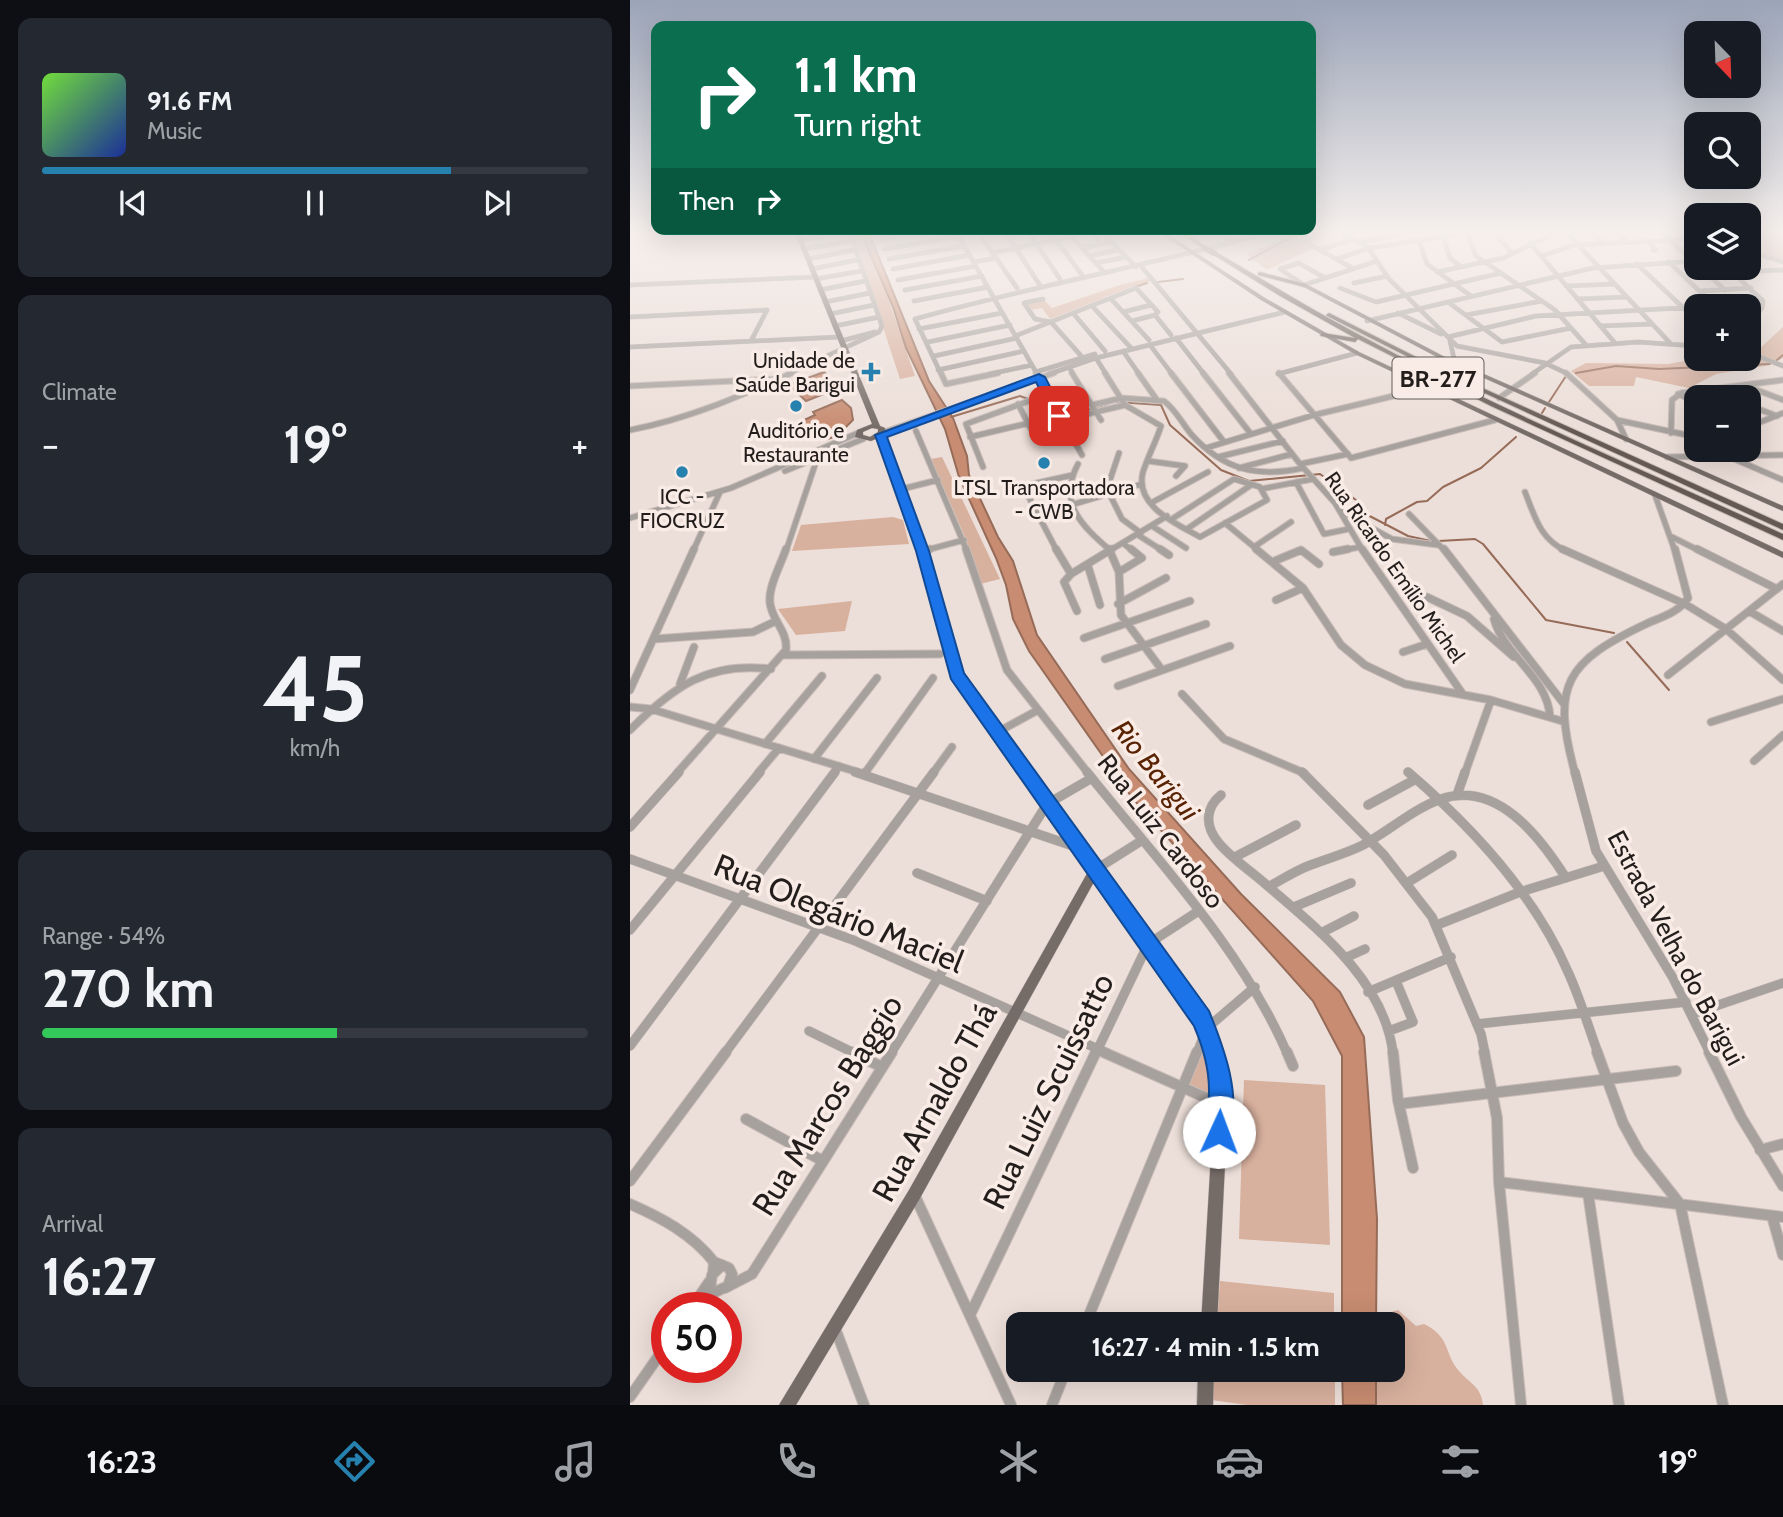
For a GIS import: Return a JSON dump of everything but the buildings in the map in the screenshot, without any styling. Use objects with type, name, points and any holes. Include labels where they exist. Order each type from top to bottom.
[{"type":"highway","name":"BR-277","points":[[1285,299],[1364,342],[1783,537]]},
{"type":"highway","name":"BR-277","points":[[1302,299],[1353,328],[1499,398],[1783,527]]},
{"type":"highway","points":[[1323,335],[1364,342]]},
{"type":"main road","points":[[824,299],[902,489],[923,551],[956,675],[1207,1028],[1217,1056],[1221,1104],[1210,1312]]},
{"type":"main road","points":[[1264,299],[1323,335],[1427,388],[1783,555]]},
{"type":"main road","points":[[1328,299],[1367,321],[1455,363],[1783,509]]},
{"type":"main road","points":[[862,435],[868,408]]},
{"type":"main road","points":[[862,435],[880,431]]},
{"type":"main road","points":[[862,435],[880,431]]},
{"type":"main road","points":[[862,435],[885,450]]},
{"type":"main road","name":"Rua Arnaldo Thá","points":[[786,1405],[914,1195],[1095,870]]},
{"type":"main road","points":[[1205,1405],[1206,1382]]},
{"type":"street","points":[[825,302],[842,299]]},
{"type":"street","points":[[630,429],[706,411],[879,332],[882,327],[872,299]]},
{"type":"street","points":[[980,299],[916,318],[919,330],[928,342],[946,384],[1032,365]]},
{"type":"street","points":[[994,299],[1082,455]]},
{"type":"street","points":[[1043,299],[1024,303],[1035,320],[1051,322],[1084,359]]},
{"type":"street","points":[[934,356],[1016,337],[1115,299]]},
{"type":"street","points":[[1145,299],[1158,313],[1155,315]]},
{"type":"street","name":"Rua Ricardo Emílio Michel","points":[[1167,299],[1339,510],[1360,547],[1462,693]]},
{"type":"street","points":[[1367,299],[1376,302],[1390,299]]},
{"type":"street","points":[[1412,299],[1448,337],[1455,363]]},
{"type":"street","points":[[1367,321],[1461,299]]},
{"type":"street","points":[[1577,299],[1588,299]]},
{"type":"street","points":[[1577,299],[1615,343]]},
{"type":"street","points":[[1628,299],[1671,344]]},
{"type":"street","points":[[1673,299],[1682,307]]},
{"type":"street","points":[[1112,300],[1149,342],[1224,442]]},
{"type":"street","points":[[1466,315],[1542,300],[1559,314],[1586,345]]},
{"type":"street","points":[[1448,302],[1502,342],[1572,328]]},
{"type":"street","points":[[830,314],[874,305]]},
{"type":"street","points":[[1123,312],[1151,305]]},
{"type":"street","points":[[1093,307],[1130,347]]},
{"type":"street","points":[[1448,337],[1559,314],[1682,307]]},
{"type":"street","points":[[631,318],[767,310],[751,341]]},
{"type":"street","points":[[1173,336],[1285,312]]},
{"type":"street","points":[[919,330],[1002,313]]},
{"type":"street","points":[[1073,313],[1105,351]]},
{"type":"street","points":[[1398,313],[1448,337],[1467,350],[1545,363],[1571,376],[1617,420],[1626,439]]},
{"type":"street","points":[[1132,321],[1155,315]]},
{"type":"street","points":[[1155,315],[1251,434]]},
{"type":"street","points":[[835,326],[879,317]]},
{"type":"street","points":[[1600,326],[1652,324]]},
{"type":"street","points":[[928,342],[1010,325]]},
{"type":"street","points":[[880,431],[931,416],[1105,351],[1187,331]]},
{"type":"street","points":[[630,347],[840,339],[879,332]]},
{"type":"street","points":[[1499,398],[1565,349],[1615,343],[1684,345]]},
{"type":"street","points":[[1038,375],[1130,347]]},
{"type":"street","points":[[938,370],[1024,351]]},
{"type":"street","points":[[1123,351],[1157,400]]},
{"type":"street","points":[[1350,456],[1278,372],[1357,353]]},
{"type":"street","points":[[1761,357],[1783,366]]},
{"type":"street","points":[[1096,358],[1124,401],[1161,426],[1142,485],[1151,503],[1169,518],[1200,537],[1267,500],[1261,489]]},
{"type":"street","points":[[1069,367],[1101,420]]},
{"type":"street","points":[[630,386],[782,378]]},
{"type":"street","points":[[1743,385],[1783,380]]},
{"type":"street","points":[[1206,448],[1314,415],[1427,388]]},
{"type":"street","points":[[1761,392],[1783,400]]},
{"type":"street","points":[[1671,433],[1671,406],[1678,394],[1684,393]]},
{"type":"street","points":[[983,467],[970,437],[967,422],[1048,394]]},
{"type":"street","points":[[1678,394],[1684,397]]},
{"type":"street","points":[[970,437],[1061,418],[1124,401],[1157,400],[1168,404],[1206,448],[1218,457],[1253,474],[1280,474],[1307,472],[1350,456],[1496,420]]},
{"type":"street","points":[[1018,404],[1032,431]]},
{"type":"street","points":[[1761,409],[1780,415]]},
{"type":"street","points":[[1761,421],[1780,415]]},
{"type":"street","points":[[1617,420],[1684,435]]},
{"type":"street","name":"Rua Luiz Cardoso","points":[[916,431],[964,540],[1000,656],[1038,710],[1255,987],[1274,1021],[1293,1066]]},
{"type":"street","points":[[630,518],[720,492],[862,435]]},
{"type":"street","points":[[768,474],[794,468],[862,435]]},
{"type":"street","points":[[1218,457],[1283,441]]},
{"type":"street","points":[[630,827],[782,655],[787,638],[769,607],[770,597],[817,458],[824,450]]},
{"type":"street","points":[[1119,453],[1107,483],[1109,494],[1122,519],[1169,555]]},
{"type":"street","points":[[1237,468],[1292,454]]},
{"type":"street","points":[[1761,456],[1783,455]]},
{"type":"street","points":[[1667,457],[1684,457]]},
{"type":"street","points":[[1149,461],[1185,466],[1176,476]]},
{"type":"street","points":[[1740,462],[1783,480]]},
{"type":"street","points":[[1078,464],[1073,475],[1071,505],[1087,530],[1112,552],[1119,572],[1118,604],[1125,623],[1162,670]]},
{"type":"street","points":[[1151,503],[1208,472]]},
{"type":"street","points":[[1077,611],[1065,582],[1071,574],[1234,479],[1261,489],[1296,482],[1307,472]]},
{"type":"street","points":[[1071,574],[1045,532],[1023,485],[1073,475]]},
{"type":"street","points":[[902,489],[938,480]]},
{"type":"street","points":[[1296,482],[1324,534],[1349,529]]},
{"type":"street","points":[[1071,505],[1142,485]]},
{"type":"street","points":[[1187,529],[1251,485]]},
{"type":"street","points":[[630,690],[720,492]]},
{"type":"street","points":[[1525,492],[1543,535],[1553,545],[1660,594],[1727,629],[1783,680]]},
{"type":"street","points":[[1655,495],[1688,591],[1682,606]]},
{"type":"street","points":[[1339,510],[1356,516],[1390,538],[1438,545]]},
{"type":"street","points":[[1409,514],[1433,535],[1438,545],[1564,704]]},
{"type":"street","points":[[1254,547],[1291,522]]},
{"type":"street","points":[[1225,523],[1304,588],[1341,645],[1356,659],[1405,684],[1492,700],[1562,721]]},
{"type":"street","points":[[1152,526],[1186,548]]},
{"type":"street","points":[[1668,676],[1780,586],[1670,536]]},
{"type":"street","points":[[923,551],[964,540]]},
{"type":"street","points":[[1119,572],[1142,558],[1124,544]]},
{"type":"street","points":[[1333,552],[1360,547]]},
{"type":"street","points":[[1272,562],[1301,550],[1319,564]]},
{"type":"street","points":[[1088,566],[1100,605]]},
{"type":"street","points":[[1118,604],[1166,578]]},
{"type":"street","points":[[1276,600],[1304,588]]},
{"type":"street","points":[[1427,597],[1439,607],[1465,615],[1500,647],[1518,659]]},
{"type":"street","points":[[1084,638],[1189,601]]},
{"type":"street","name":"Estrada Velha do Barigui","points":[[1682,606],[1621,636],[1590,655],[1574,675],[1564,704],[1562,721],[1585,816],[1604,866],[1686,1002],[1760,1150],[1783,1186]]},
{"type":"street","points":[[1749,611],[1783,631]]},
{"type":"street","points":[[1493,615],[1499,636],[1537,683],[1550,707],[1550,717]]},
{"type":"street","points":[[654,639],[752,632],[776,621]]},
{"type":"street","points":[[1105,659],[1206,624]]},
{"type":"street","points":[[1403,652],[1427,644]]},
{"type":"street","points":[[1118,686],[1230,646]]},
{"type":"street","points":[[680,685],[694,647]]},
{"type":"street","points":[[782,655],[940,654]]},
{"type":"street","points":[[630,730],[680,685],[724,667],[751,666],[771,670]]},
{"type":"street","points":[[765,744],[822,676]]},
{"type":"street","points":[[814,759],[877,678]]},
{"type":"street","points":[[864,774],[933,678]]},
{"type":"street","points":[[1182,694],[1219,736],[1244,750],[1290,764],[1304,773],[1407,883],[1437,925],[1485,1047],[1493,1091],[1499,1129],[1499,1182],[1521,1405]]},
{"type":"street","points":[[1711,722],[1783,699]]},
{"type":"street","points":[[1457,795],[1492,700]]},
{"type":"street","points":[[630,707],[651,709],[919,791],[1079,848]]},
{"type":"street","points":[[996,733],[1038,710]]},
{"type":"street","points":[[1754,761],[1783,735]]},
{"type":"street","points":[[630,1181],[952,747]]},
{"type":"street","points":[[630,930],[779,748]]},
{"type":"street","points":[[630,1046],[839,766]]},
{"type":"street","points":[[1368,805],[1412,776],[1441,799],[1520,891],[1565,964],[1605,1079],[1631,1139],[1680,1204],[1723,1405]]},
{"type":"street","name":"Rua Marcos Baggio","points":[[748,1278],[1047,804],[1092,778]]},
{"type":"street","points":[[1222,795],[1208,808],[1208,822],[1218,842],[1294,907],[1345,958],[1368,992],[1389,1031],[1399,1104],[1413,1168]]},
{"type":"street","points":[[1270,886],[1312,864],[1370,841],[1441,799],[1457,795],[1478,797],[1518,817],[1549,850],[1566,878]]},
{"type":"street","points":[[1235,857],[1296,825]]},
{"type":"street","name":"Rua Arnaldo Thá","points":[[1095,870],[1141,841]]},
{"type":"street","points":[[1407,883],[1452,855]]},
{"type":"street","name":"Rua Olegário Maciel","points":[[630,859],[818,927],[1221,1104]]},
{"type":"street","points":[[1437,925],[1520,891],[1604,866]]},
{"type":"street","points":[[917,873],[987,901]]},
{"type":"street","points":[[1294,907],[1351,883]]},
{"type":"street","points":[[1148,944],[1197,912]]},
{"type":"street","points":[[1321,933],[1354,916]]},
{"type":"street","name":"Rua Luiz Scuissatto","points":[[970,1315],[1148,944]]},
{"type":"street","points":[[1345,958],[1365,949]]},
{"type":"street","points":[[1368,992],[1451,957]]},
{"type":"street","points":[[1389,1031],[1413,1022],[1396,981]]},
{"type":"street","points":[[1692,1014],[1783,983]]},
{"type":"street","points":[[1090,1312],[1207,1028],[1255,987]]},
{"type":"street","points":[[1477,1024],[1686,1002]]},
{"type":"street","points":[[809,1031],[882,1067]]},
{"type":"street","points":[[1399,1104],[1676,1071]]},
{"type":"street","points":[[746,1119],[823,1161]]},
{"type":"street","points":[[1760,1150],[1783,1144]]},
{"type":"street","points":[[1499,1182],[1777,1216],[1783,1255]]},
{"type":"street","points":[[1588,1193],[1619,1405]]},
{"type":"street","points":[[914,1195],[1011,1405]]},
{"type":"street","points":[[630,1204],[676,1228],[725,1288],[748,1278]]},
{"type":"street","points":[[715,1277],[748,1278]]},
{"type":"street","points":[[704,1292],[715,1277]]},
{"type":"street","points":[[835,1327],[864,1405]]},
{"type":"street","points":[[630,1397],[651,1366]]},
{"type":"street","points":[[1052,1405],[1061,1382]]},
{"type":"shaded area","points":[[874,299],[888,299],[915,376],[900,379]]},
{"type":"shaded area","points":[[889,299],[896,299],[929,381],[953,418],[967,456],[969,475],[998,537],[1013,561],[1037,635],[1129,769],[1241,894],[1340,992],[1364,1037],[1377,1219],[1376,1312],[1342,1312],[1342,1056],[1313,1001],[1133,799],[1029,651],[1013,619],[1006,585],[996,558],[959,477],[945,429],[906,348]]},
{"type":"shaded area","points":[[1080,299],[1102,299],[1050,319],[1042,308],[1030,310],[1027,303],[1044,300],[1052,308]]},
{"type":"shaded area","points":[[1783,327],[1783,358],[1761,366],[1761,347]]},
{"type":"shaded area","points":[[1684,361],[1684,371],[1734,371],[1716,374],[1695,385],[1684,387],[1636,377],[1634,386],[1589,386],[1571,371],[1586,363],[1668,364]]},
{"type":"shaded area","points":[[824,372],[839,388],[806,401],[789,385]]},
{"type":"shaded area","points":[[842,400],[851,408],[853,420],[837,436],[825,440],[800,422],[815,415],[813,412]]},
{"type":"shaded area","points":[[942,457],[1000,579],[980,584],[965,537],[931,459]]},
{"type":"shaded area","points":[[893,517],[903,520],[909,544],[792,551],[801,525]]},
{"type":"shaded area","points":[[852,601],[845,631],[796,635],[778,609]]},
{"type":"shaded area","points":[[1207,1039],[1216,1096],[1189,1084]]},
{"type":"shaded area","points":[[1244,1080],[1325,1085],[1330,1245],[1239,1239]]},
{"type":"shaded area","points":[[1220,1281],[1334,1293],[1334,1312],[1218,1312]]},
{"type":"shaded area","points":[[1405,1316],[1416,1326],[1424,1324],[1439,1334],[1454,1365],[1477,1389],[1483,1405],[1376,1405],[1376,1382],[1405,1382]]},
{"type":"shaded area","points":[[1213,1382],[1335,1382],[1335,1405],[1247,1405],[1212,1400]]},
{"type":"shaded area","points":[[1342,1382],[1376,1382],[1376,1405],[1343,1405]]},
{"type":"waterway","points":[[1777,360],[1783,355]]},
{"type":"waterway","points":[[1576,373],[1616,366],[1659,369],[1770,364]]},
{"type":"waterway","points":[[1549,402],[1566,376]]},
{"type":"waterway","points":[[951,417],[1020,396],[1028,399]]},
{"type":"waterway","points":[[1031,401],[1037,405],[1049,404]]},
{"type":"waterway","points":[[1117,402],[1161,405],[1170,425],[1221,470],[1249,481],[1320,474],[1356,500],[1360,511],[1385,524]]},
{"type":"waterway","points":[[1097,407],[1108,404]]},
{"type":"waterway","points":[[1059,408],[1065,415],[1092,409]]},
{"type":"waterway","points":[[1542,413],[1545,408]]},
{"type":"waterway","points":[[1385,524],[1386,519],[1417,502],[1427,501],[1443,487],[1481,468],[1516,437]]},
{"type":"waterway","points":[[1385,524],[1408,536],[1431,541]]},
{"type":"waterway","points":[[1439,541],[1475,539],[1483,544],[1546,620],[1614,633]]},
{"type":"waterway","points":[[1627,642],[1669,690]]},
{"type":"place","name":"Unidade de Saúde Barigui","points":[[871,372]]},
{"type":"place","name":"Auditório e Restaurante","points":[[796,406]]},
{"type":"place","name":"LTSL Transportadora - CWB","points":[[1044,463]]},
{"type":"place","name":"ICC - FIOCRUZ","points":[[682,472]]},
{"type":"route","points":[[1059,416],[1039,377],[880,435],[923,551],[956,675],[964,690],[1202,1018],[1217,1056],[1221,1104],[1219,1132]]},
{"type":"water label","name":"Rio Barigui","points":[[1156,770]]}]
